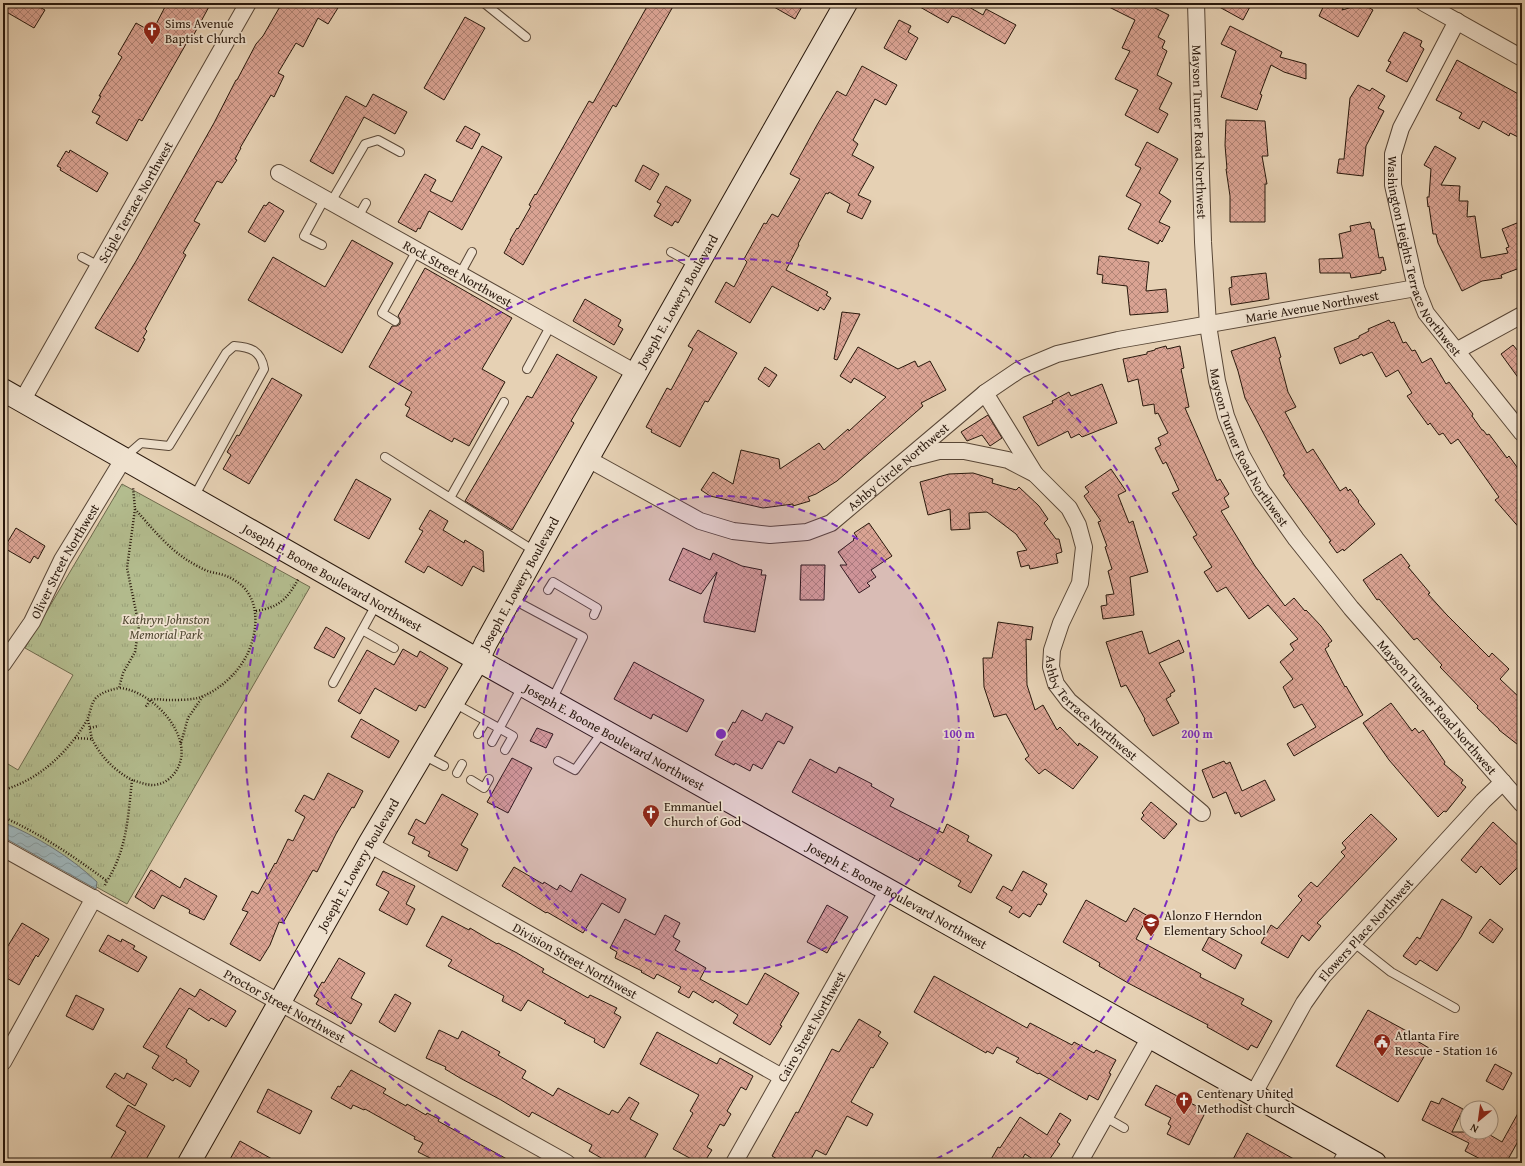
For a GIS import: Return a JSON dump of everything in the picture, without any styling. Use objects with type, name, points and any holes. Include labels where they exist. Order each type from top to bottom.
[{"type":"main road","name":"Joseph E. Lowery Boulevard","points":[[189,1163],[369,844],[478,660],[636,373],[846,3]]},
{"type":"main road","name":"Joseph E. Boone Boulevard Northwest","points":[[3,390],[478,660],[1253,1095],[1345,1156],[1375,1163]]},
{"type":"street","name":"Sciple Terrace Northwest","points":[[22,401],[248,3]]},
{"type":"street","name":"Mayson Turner Road Northwest","points":[[1196,3],[1202,234],[1208,325],[1217,381],[1226,416],[1241,454],[1261,490],[1296,540],[1351,608],[1522,804]]},
{"type":"street","points":[[1424,3],[1522,58]]},
{"type":"street","name":"Washington Heights Terrace Northwest","points":[[1457,21],[1401,128],[1393,154],[1393,184],[1416,288],[1426,313],[1522,433]]},
{"type":"street","name":"Rock Street Northwest","points":[[280,173],[328,200],[362,210],[417,250],[636,373]]},
{"type":"street","name":"Marie Avenue Northwest","points":[[1208,325],[1416,288]]},
{"type":"street","points":[[1456,351],[1522,315]]},
{"type":"street","name":"Ashby Circle Northwest","points":[[588,459],[700,521],[733,531],[770,535],[807,532],[831,523],[985,393],[1019,370],[1057,354],[1118,340],[1208,325]]},
{"type":"street","name":"Ashby Terrace Northwest","points":[[985,393],[1035,474],[1069,508],[1078,525],[1084,547],[1080,583],[1061,623],[1052,650],[1051,667],[1056,684],[1069,701],[1202,813]]},
{"type":"street","name":"Ashby Terrace Northwest","points":[[908,459],[939,451],[964,451],[1008,460],[1035,474]]},
{"type":"street","name":"Oliver Street Northwest","points":[[3,664],[32,622],[62,560],[124,458]]},
{"type":"street","name":"Flowers Place Northwest","points":[[1253,1095],[1304,1003],[1322,976],[1483,801],[1503,782]]},
{"type":"street","name":"Division Street Northwest","points":[[369,844],[782,1077]]},
{"type":"street","name":"Proctor Street Northwest","points":[[3,848],[98,895],[280,1002],[567,1163]]},
{"type":"street","name":"Cairo Street Northwest","points":[[734,1163],[888,890]]},
{"type":"street","points":[[3,1062],[98,895]]},
{"type":"street","points":[[1079,1163],[1150,1037]]},
{"type":"lane","points":[[484,3],[526,38]]},
{"type":"lane","points":[[322,245],[304,236],[365,144],[378,140],[400,152]]},
{"type":"lane","points":[[395,321],[382,313],[417,250]]},
{"type":"lane","points":[[460,274],[472,252]]},
{"type":"lane","points":[[671,252],[697,266]]},
{"type":"lane","points":[[82,257],[99,266]]},
{"type":"lane","points":[[527,369],[552,325]]},
{"type":"lane","points":[[124,458],[141,443],[169,446],[226,353],[234,346],[254,350],[262,360],[264,370],[194,498]]},
{"type":"lane","points":[[450,498],[504,402]]},
{"type":"lane","points":[[385,457],[537,553]]},
{"type":"lane","points":[[548,590],[553,582],[565,594],[582,604],[597,608],[594,615]]},
{"type":"lane","points":[[512,599],[538,608],[584,634],[551,701]]},
{"type":"lane","points":[[333,683],[378,602]]},
{"type":"lane","points":[[362,630],[394,648]]},
{"type":"lane","points":[[492,742],[523,685]]},
{"type":"lane","points":[[453,702],[513,736],[505,750]]},
{"type":"lane","points":[[478,734],[486,721]]},
{"type":"lane","points":[[558,761],[575,770],[603,730]]},
{"type":"lane","points":[[422,754],[444,766]]},
{"type":"lane","points":[[457,773],[462,764]]},
{"type":"lane","points":[[471,780],[484,788],[489,779]]},
{"type":"lane","points":[[1353,942],[1391,972],[1455,1008]]},
{"type":"lane","points":[[1105,1117],[1124,1128]]},
{"type":"path","points":[[119,688],[123,673],[135,652],[139,626],[127,568],[135,509],[134,488]]},
{"type":"path","points":[[135,509],[159,535],[185,558],[210,572],[224,575],[235,580],[251,597],[256,611],[254,634],[251,644],[242,663],[228,680],[203,696],[186,700],[166,700],[156,698],[150,700],[145,708]]},
{"type":"path","points":[[256,611],[270,608],[280,603],[288,596],[299,578]]},
{"type":"path","points":[[3,790],[14,787],[30,779],[56,760],[75,738],[88,719],[91,706],[96,697],[105,691],[119,688],[126,689],[156,704],[168,717],[181,746]]},
{"type":"path","points":[[88,719],[92,739],[95,745],[110,764],[121,774],[132,780],[153,785],[163,783],[176,772],[181,761],[183,732],[188,718],[203,696]]},
{"type":"path","points":[[90,728],[98,726]]},
{"type":"path","points":[[75,738],[92,739]]},
{"type":"path","points":[[98,895],[120,857],[127,830],[132,780]]},
{"type":"path","points":[[3,817],[54,843],[107,881]]},
{"type":"green space","name":"Kathryn Johnston Memorial Park","points":[[122,484],[310,587],[127,904],[3,835],[3,761],[18,770],[73,675],[25,648]]},
{"type":"water","points":[[3,822],[28,834],[65,856],[97,882],[96,889],[3,837]]},
{"type":"building","points":[[3,3],[32,3],[45,10],[34,28],[3,10]]},
{"type":"building","points":[[167,3],[211,3],[192,38],[190,37],[142,121],[139,119],[127,141],[96,123],[100,116],[92,112],[101,96],[99,96],[122,57],[118,54],[136,23],[152,32]]},
{"type":"building","points":[[282,3],[341,3],[328,24],[318,18],[303,47],[296,43],[278,73],[284,76],[274,97],[271,95],[240,148],[235,159],[237,160],[222,183],[217,181],[194,221],[200,224],[183,253],[186,255],[145,329],[147,331],[143,338],[145,339],[138,352],[95,328],[136,261],[214,123],[256,44],[263,36]]},
{"type":"building","points":[[649,3],[675,3],[616,107],[613,105],[523,265],[504,253],[510,240],[517,228],[518,229],[531,206],[529,205],[535,194],[536,195],[589,101],[593,103]]},
{"type":"building","points":[[767,3],[804,3],[795,19]]},
{"type":"building","points":[[913,3],[962,3],[983,15],[986,9],[1016,25],[1005,44],[958,18],[952,16],[948,23]]},
{"type":"building","points":[[1101,3],[1145,3],[1169,15],[1158,37],[1165,41],[1162,48],[1167,51],[1157,75],[1172,83],[1159,109],[1168,114],[1158,133],[1125,115],[1138,90],[1115,79],[1130,51],[1122,48],[1135,20]]},
{"type":"building","points":[[1212,3],[1252,3],[1243,20]]},
{"type":"building","points":[[1325,3],[1346,3],[1342,10],[1363,4],[1373,10],[1358,37],[1319,16]]},
{"type":"building","points":[[465,17],[485,28],[444,100],[424,88]]},
{"type":"building","points":[[899,20],[911,26],[908,32],[918,38],[906,60],[884,48]]},
{"type":"building","points":[[1230,26],[1282,52],[1280,57],[1306,64],[1306,79],[1284,72],[1271,65],[1260,94],[1262,95],[1257,110],[1221,97],[1236,51],[1221,44]]},
{"type":"building","points":[[1404,32],[1422,41],[1420,46],[1424,49],[1407,82],[1386,71],[1391,62],[1388,61]]},
{"type":"building","points":[[1457,60],[1522,96],[1522,139],[1510,133],[1509,136],[1483,121],[1479,129],[1459,118],[1462,113],[1436,100]]},
{"type":"building","points":[[862,66],[897,85],[886,105],[875,99],[853,140],[858,144],[852,155],[874,167],[858,195],[871,201],[862,219],[847,212],[850,204],[829,192],[828,194],[826,193],[798,244],[799,245],[786,270],[828,292],[826,295],[831,298],[824,310],[820,307],[818,311],[772,286],[750,323],[715,302],[726,282],[734,287],[747,262],[744,259],[764,223],[766,224],[772,214],[778,217],[800,179],[790,174],[817,125],[837,91],[846,96]]},
{"type":"building","points":[[1358,85],[1370,91],[1372,88],[1385,96],[1378,108],[1384,111],[1366,146],[1363,176],[1337,173],[1339,159],[1344,159],[1350,98]]},
{"type":"building","points":[[373,94],[407,112],[395,134],[364,117],[333,174],[310,161],[346,96],[366,107]]},
{"type":"building","points":[[1226,120],[1265,121],[1268,156],[1262,156],[1267,184],[1265,184],[1265,222],[1230,222],[1230,196],[1226,169],[1225,145]]},
{"type":"building","points":[[465,126],[480,134],[472,149],[456,141]]},
{"type":"building","points":[[1147,142],[1178,159],[1159,193],[1171,201],[1159,222],[1170,227],[1162,242],[1160,240],[1158,244],[1128,229],[1141,204],[1126,196],[1141,168],[1135,165]]},
{"type":"building","points":[[482,146],[502,157],[462,230],[429,211],[420,229],[418,228],[416,232],[398,222],[425,174],[436,180],[430,191],[452,202]]},
{"type":"building","points":[[1435,146],[1456,158],[1441,185],[1460,186],[1459,201],[1468,201],[1467,217],[1475,216],[1481,258],[1508,253],[1506,248],[1509,247],[1502,229],[1522,221],[1522,279],[1520,279],[1517,269],[1501,275],[1502,278],[1482,281],[1462,291],[1438,243],[1436,234],[1433,234],[1427,197],[1429,197],[1431,169],[1424,165]]},
{"type":"building","points":[[70,150],[108,173],[97,192],[60,170],[61,168],[57,166],[66,151],[69,153]]},
{"type":"building","points":[[643,165],[659,174],[650,190],[635,181]]},
{"type":"building","points":[[666,186],[691,200],[678,223],[675,221],[672,226],[654,216],[661,204],[657,202]]},
{"type":"building","points":[[269,202],[284,211],[265,242],[248,232],[264,205],[266,206]]},
{"type":"building","points":[[1370,222],[1372,229],[1374,229],[1379,258],[1383,257],[1386,270],[1381,271],[1381,273],[1351,278],[1350,273],[1320,273],[1319,259],[1343,258],[1339,234],[1351,231],[1350,226]]},
{"type":"building","points":[[352,240],[393,263],[342,353],[248,300],[273,257],[325,287]]},
{"type":"building","points":[[1099,256],[1149,262],[1146,291],[1166,289],[1168,312],[1130,315],[1127,286],[1102,283],[1103,275],[1097,274]]},
{"type":"building","points":[[425,268],[512,318],[482,369],[505,382],[469,446],[454,438],[452,442],[406,416],[410,408],[405,405],[412,392],[369,367],[392,326],[397,326],[400,324],[400,319],[398,316]]},
{"type":"building","points":[[1266,273],[1269,299],[1231,305],[1229,288],[1232,287],[1231,277]]},
{"type":"building","points":[[585,299],[621,320],[618,326],[623,329],[614,345],[573,321]]},
{"type":"building","points":[[842,312],[860,314],[837,360],[834,359]]},
{"type":"building","points":[[1389,320],[1391,323],[1394,322],[1403,343],[1406,342],[1412,351],[1415,350],[1422,363],[1431,358],[1446,384],[1449,382],[1473,414],[1472,416],[1482,430],[1487,435],[1489,434],[1507,458],[1509,456],[1522,474],[1522,531],[1495,500],[1499,497],[1458,439],[1451,444],[1443,433],[1439,435],[1430,423],[1428,425],[1407,396],[1412,393],[1398,370],[1386,377],[1372,352],[1363,356],[1362,354],[1340,364],[1334,348],[1359,338],[1359,336],[1369,331],[1368,329]]},
{"type":"building","points":[[698,330],[737,353],[708,402],[705,401],[680,447],[651,432],[652,430],[646,427],[667,388],[671,390],[693,349],[688,346]]},
{"type":"building","points":[[1275,337],[1281,357],[1279,358],[1288,392],[1296,407],[1285,412],[1307,453],[1313,449],[1340,491],[1346,487],[1348,491],[1350,489],[1375,524],[1344,551],[1343,549],[1337,553],[1329,542],[1331,541],[1283,475],[1285,474],[1245,398],[1231,351]]},
{"type":"building","points":[[1513,345],[1522,356],[1522,383],[1501,354]]},
{"type":"building","points":[[1166,346],[1167,349],[1180,346],[1184,368],[1181,369],[1189,407],[1185,408],[1217,481],[1220,479],[1229,494],[1224,498],[1229,507],[1221,511],[1255,566],[1285,606],[1294,598],[1321,626],[1332,641],[1325,649],[1345,687],[1346,686],[1363,715],[1294,756],[1287,744],[1316,727],[1302,704],[1294,708],[1283,687],[1293,679],[1280,662],[1294,650],[1290,644],[1298,639],[1268,605],[1249,619],[1226,587],[1217,592],[1204,572],[1212,567],[1193,537],[1197,535],[1172,493],[1179,490],[1166,462],[1163,464],[1155,448],[1161,445],[1158,438],[1168,433],[1158,413],[1155,414],[1154,404],[1143,406],[1138,379],[1128,382],[1123,359],[1147,354],[1147,352]]},
{"type":"building","points":[[858,347],[898,369],[915,361],[918,367],[930,361],[946,390],[921,403],[923,406],[837,481],[816,494],[808,497],[810,501],[793,506],[793,504],[763,508],[710,496],[701,490],[713,472],[733,484],[741,450],[779,459],[780,469],[819,443],[824,450],[848,429],[849,431],[886,397],[854,378],[851,383],[840,376]]},
{"type":"building","points":[[557,354],[597,377],[571,421],[574,423],[512,530],[465,501],[527,396],[532,398]]},
{"type":"building","points":[[765,367],[777,375],[769,387],[758,379]]},
{"type":"building","points":[[272,378],[302,395],[249,484],[223,469],[231,455],[227,452],[237,435],[239,436]]},
{"type":"building","points":[[1102,384],[1117,423],[1082,437],[1079,434],[1071,438],[1068,431],[1038,446],[1023,417],[1053,403],[1052,401],[1069,392],[1071,396]]},
{"type":"building","points":[[988,415],[1002,438],[990,446],[982,435],[967,441],[961,432]]},
{"type":"building","points":[[1111,469],[1126,491],[1118,495],[1129,523],[1133,521],[1148,572],[1130,577],[1134,615],[1103,619],[1101,606],[1107,605],[1106,595],[1114,594],[1108,571],[1112,569],[1105,547],[1107,546],[1098,522],[1101,521],[1084,496],[1089,492],[1085,487]]},
{"type":"building","points":[[973,473],[993,479],[992,483],[1016,490],[1019,487],[1039,506],[1048,519],[1044,523],[1056,539],[1059,539],[1062,552],[1056,554],[1058,563],[1030,569],[1029,565],[1021,567],[1017,552],[1027,550],[1016,534],[987,512],[969,513],[970,529],[951,530],[950,509],[928,515],[920,482],[949,474]]},
{"type":"building","points":[[356,479],[391,499],[369,539],[334,520]]},
{"type":"building","points":[[430,510],[448,521],[443,530],[464,543],[465,540],[483,551],[484,572],[473,566],[462,586],[428,566],[424,573],[405,562],[423,531],[419,529]]},
{"type":"building","points":[[869,523],[892,556],[871,570],[876,577],[867,583],[870,586],[859,593],[840,565],[847,565],[838,552],[857,537],[854,533]]},
{"type":"building","points":[[16,528],[45,546],[38,559],[34,556],[30,563],[4,548]]},
{"type":"building","points":[[683,548],[710,560],[713,553],[742,566],[762,570],[761,575],[766,575],[755,632],[704,622],[704,617],[717,572],[701,594],[669,580]]},
{"type":"building","points":[[1401,554],[1410,566],[1408,567],[1430,593],[1428,594],[1446,614],[1489,657],[1492,653],[1509,669],[1500,679],[1522,700],[1522,748],[1499,730],[1477,708],[1478,706],[1440,667],[1442,665],[1417,638],[1414,640],[1379,599],[1377,600],[1363,580]]},
{"type":"building","points":[[801,565],[825,565],[824,600],[800,600]]},
{"type":"building","points":[[998,622],[1033,627],[1031,640],[1026,639],[1027,685],[1035,710],[1043,705],[1057,730],[1060,727],[1078,746],[1079,743],[1098,757],[1073,789],[1045,769],[1039,774],[1025,759],[1029,756],[1006,714],[994,717],[984,687],[983,658],[992,658]]},
{"type":"building","points":[[326,627],[345,638],[334,658],[314,648]]},
{"type":"building","points":[[1142,631],[1149,654],[1179,640],[1184,652],[1159,663],[1175,691],[1166,699],[1179,723],[1153,736],[1126,685],[1121,687],[1106,642]]},
{"type":"building","points":[[403,649],[417,657],[420,651],[448,668],[425,708],[419,705],[416,711],[375,688],[360,714],[338,701],[367,650],[394,665]]},
{"type":"building","points":[[634,662],[704,700],[687,732],[653,714],[651,719],[614,699]]},
{"type":"building","points":[[1391,703],[1412,731],[1415,728],[1419,733],[1423,730],[1445,762],[1444,764],[1463,780],[1461,783],[1466,787],[1446,812],[1444,811],[1438,817],[1389,760],[1363,723]]},
{"type":"building","points":[[742,710],[762,721],[766,713],[793,727],[784,744],[778,741],[762,769],[753,764],[750,771],[715,755],[733,722],[735,723]]},
{"type":"building","points":[[361,719],[399,741],[389,758],[351,737]]},
{"type":"building","points":[[537,728],[553,734],[546,748],[530,741]]},
{"type":"building","points":[[512,758],[532,768],[508,813],[487,802]]},
{"type":"building","points":[[810,759],[836,773],[839,767],[872,784],[871,786],[894,799],[890,806],[943,833],[947,824],[969,836],[967,841],[992,855],[971,893],[958,886],[961,881],[920,858],[919,861],[792,792]]},
{"type":"building","points":[[1224,761],[1226,764],[1230,762],[1242,791],[1265,780],[1275,800],[1241,817],[1239,812],[1235,814],[1226,792],[1213,798],[1202,770]]},
{"type":"building","points":[[328,773],[363,791],[354,808],[352,807],[336,834],[317,872],[313,870],[283,923],[279,922],[270,945],[260,961],[230,944],[248,912],[242,910],[252,891],[258,894],[275,863],[276,864],[288,839],[293,841],[305,817],[295,811],[304,795],[314,800]]},
{"type":"building","points":[[442,794],[478,814],[461,845],[468,849],[457,871],[428,856],[430,852],[412,843],[415,837],[408,834],[416,819],[425,824]]},
{"type":"building","points":[[1151,802],[1177,824],[1164,839],[1141,819],[1144,815],[1142,813]]},
{"type":"building","points":[[1371,814],[1397,839],[1317,923],[1321,926],[1309,941],[1302,935],[1288,958],[1261,943],[1271,925],[1277,929],[1302,900],[1298,896],[1311,882],[1317,887],[1345,856],[1341,852],[1346,848],[1342,843]]},
{"type":"building","points":[[1493,822],[1522,849],[1522,863],[1500,885],[1481,866],[1476,873],[1461,860]]},
{"type":"building","points":[[514,867],[543,884],[544,882],[557,890],[560,885],[571,892],[581,874],[626,899],[619,913],[602,903],[583,933],[547,912],[546,913],[502,886]]},
{"type":"building","points":[[151,870],[180,888],[185,878],[217,896],[204,920],[189,913],[190,910],[162,895],[154,909],[135,897]]},
{"type":"building","points":[[383,871],[415,886],[406,904],[415,909],[407,925],[379,910],[389,892],[376,885]]},
{"type":"building","points":[[1023,871],[1047,884],[1043,891],[1047,894],[1041,905],[1038,904],[1030,917],[1023,913],[1019,918],[1009,912],[1012,907],[996,898],[1003,886],[1012,891]]},
{"type":"building","points":[[1442,899],[1472,917],[1461,937],[1437,971],[1420,960],[1416,965],[1403,956],[1417,937],[1420,939]]},
{"type":"building","points":[[1086,900],[1126,922],[1134,908],[1148,916],[1136,939],[1201,974],[1200,977],[1244,999],[1241,1004],[1272,1021],[1257,1048],[1251,1045],[1248,1050],[1207,1027],[1208,1025],[1128,983],[1099,966],[1100,963],[1063,942]]},
{"type":"building","points":[[827,905],[848,917],[827,953],[807,942]]},
{"type":"building","points":[[665,915],[680,923],[673,937],[680,941],[675,950],[706,968],[700,979],[747,1005],[765,973],[799,993],[780,1025],[782,1026],[770,1045],[733,1023],[738,1015],[715,1000],[713,1003],[693,991],[689,998],[678,992],[681,987],[657,974],[654,979],[641,972],[642,971],[615,958],[617,952],[610,948],[625,919],[655,935]]},
{"type":"building","points":[[442,916],[469,930],[470,928],[497,944],[498,943],[517,953],[544,969],[542,972],[588,998],[590,995],[617,1008],[614,1013],[621,1017],[604,1048],[594,1042],[595,1039],[564,1023],[566,1021],[528,1000],[521,1011],[502,1001],[504,996],[448,966],[452,960],[426,946]]},
{"type":"building","points":[[1490,919],[1503,929],[1493,943],[1479,933]]},
{"type":"building","points":[[22,923],[49,939],[38,957],[36,955],[19,985],[3,976],[3,954]]},
{"type":"building","points":[[108,935],[121,942],[122,939],[135,946],[133,949],[147,957],[138,972],[99,951]]},
{"type":"building","points":[[1209,937],[1242,955],[1235,969],[1202,950]]},
{"type":"building","points":[[339,958],[365,973],[351,998],[362,1004],[351,1024],[316,1004],[319,999],[314,996],[322,982],[324,983]]},
{"type":"building","points":[[934,976],[1027,1028],[1030,1023],[1072,1045],[1074,1042],[1094,1053],[1096,1050],[1116,1060],[1098,1100],[1089,1095],[1087,1100],[1016,1062],[1019,1058],[997,1047],[993,1054],[987,1051],[986,1053],[914,1012]]},
{"type":"building","points":[[180,988],[195,997],[200,989],[236,1011],[226,1027],[211,1018],[209,1021],[189,1008],[166,1047],[187,1060],[186,1062],[199,1071],[190,1087],[175,1078],[173,1081],[152,1068],[159,1056],[143,1047]]},
{"type":"building","points":[[395,994],[411,1003],[395,1032],[379,1022]]},
{"type":"building","points":[[76,995],[104,1009],[93,1030],[66,1016]]},
{"type":"building","name":"Atlanta Fire Rescue - Station 16","points":[[1368,1010],[1414,1035],[1412,1038],[1429,1048],[1398,1102],[1336,1066]]},
{"type":"building","points":[[859,1019],[881,1032],[878,1036],[888,1043],[873,1068],[871,1067],[851,1102],[873,1114],[867,1126],[847,1116],[826,1155],[816,1150],[809,1163],[784,1163],[772,1156],[796,1112],[798,1113],[832,1049],[839,1052]]},
{"type":"building","points":[[439,1030],[458,1039],[462,1031],[500,1052],[498,1055],[526,1071],[522,1078],[553,1096],[558,1088],[609,1115],[612,1110],[618,1113],[629,1097],[639,1103],[630,1119],[658,1134],[642,1163],[610,1163],[589,1151],[592,1145],[532,1112],[529,1117],[445,1069],[446,1067],[426,1058]]},
{"type":"building","points":[[657,1032],[717,1064],[720,1058],[753,1076],[746,1090],[741,1087],[727,1111],[731,1114],[724,1126],[720,1124],[707,1147],[712,1150],[705,1161],[699,1158],[697,1162],[673,1149],[693,1113],[690,1111],[699,1095],[640,1064]]},
{"type":"building","points":[[1495,1064],[1512,1073],[1503,1090],[1486,1081]]},
{"type":"building","points":[[351,1070],[386,1089],[383,1093],[406,1106],[407,1104],[426,1115],[427,1113],[439,1119],[438,1121],[514,1163],[440,1163],[418,1152],[423,1143],[414,1139],[415,1137],[365,1109],[364,1110],[353,1105],[351,1109],[331,1098],[338,1086],[340,1087]]},
{"type":"building","points":[[115,1073],[124,1079],[127,1073],[147,1084],[135,1106],[106,1087]]},
{"type":"building","name":"Centenary United Methodist Church","points":[[1156,1085],[1206,1111],[1189,1145],[1167,1134],[1171,1126],[1168,1124],[1171,1118],[1145,1105]]},
{"type":"building","points":[[268,1089],[312,1111],[300,1134],[257,1112]]},
{"type":"building","points":[[1442,1098],[1459,1107],[1459,1117],[1452,1132],[1459,1132],[1459,1138],[1422,1120],[1431,1101],[1439,1104]]},
{"type":"building","points":[[128,1105],[165,1126],[144,1163],[108,1163],[126,1132],[116,1126]]},
{"type":"building","points":[[1522,1106],[1522,1134],[1506,1163],[1488,1163],[1465,1151],[1469,1143],[1463,1140],[1499,1140],[1502,1142]]},
{"type":"building","points":[[1060,1113],[1071,1120],[1057,1142],[1060,1144],[1047,1163],[1039,1163],[1025,1154],[1020,1163],[989,1163],[998,1147],[1000,1148],[1020,1117],[1047,1135]]},
{"type":"building","points":[[1247,1133],[1301,1163],[1231,1163]]},
{"type":"building","points":[[240,1141],[279,1163],[228,1163]]},
{"type":"place","name":"Sims Avenue Baptist Church","points":[[152,45]]},
{"type":"place","name":"Emmanuel Church of God","points":[[651,828]]},
{"type":"place","name":"Alonzo F Herndon Elementary School","points":[[1151,937]]},
{"type":"place","name":"Atlanta Fire Rescue - Station 16","points":[[1382,1057]]},
{"type":"place","name":"Centenary United Methodist Church","points":[[1184,1115]]}]
